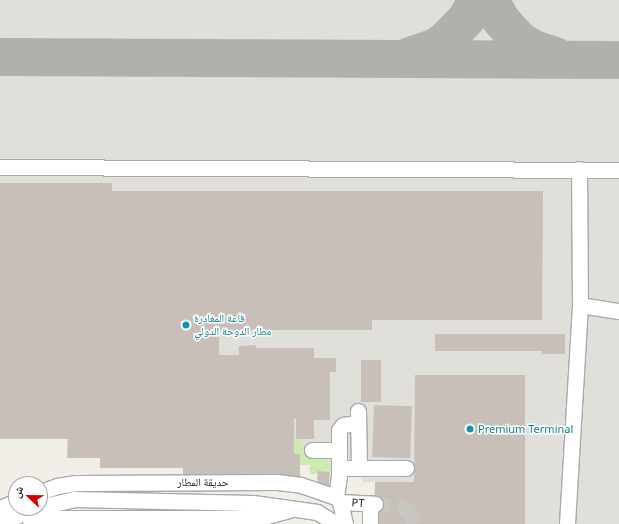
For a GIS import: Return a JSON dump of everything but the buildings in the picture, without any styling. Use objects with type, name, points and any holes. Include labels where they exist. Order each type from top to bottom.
[{"type":"street","points":[[0,167],[619,170]]},
{"type":"street","points":[[567,524],[580,305],[579,169]]},
{"type":"street","points":[[580,305],[619,311]]},
{"type":"street","points":[[345,524],[338,500],[340,427],[358,417],[359,468]]},
{"type":"street","points":[[312,450],[339,450]]},
{"type":"street","points":[[339,468],[406,468]]},
{"type":"street","name":"حديقة المطار","points":[[48,489],[76,483],[277,482],[301,485],[338,500]]},
{"type":"street","points":[[48,504],[74,499],[237,502],[266,504],[317,512],[336,524]]},
{"type":"street","name":"PT","points":[[338,500],[372,504],[370,524]]},
{"type":"street","points":[[30,524],[45,518],[229,518],[267,516],[292,509]]},
{"type":"street","points":[[0,523],[16,516]]},
{"type":"shaded area","points":[[0,0],[619,0],[619,524],[374,524],[375,482],[362,482],[362,473],[330,472],[329,485],[317,485],[318,474],[310,474],[310,465],[300,465],[300,476],[183,476],[183,468],[100,468],[100,458],[67,458],[67,439],[0,439]]},
{"type":"green space","points":[[294,439],[299,439],[305,450],[327,459],[331,465],[330,472],[318,471],[318,474],[310,474],[310,465],[300,465],[300,454],[294,454]]},
{"type":"taxiway","points":[[410,56],[436,47],[447,39],[467,18],[477,0]]},
{"type":"taxiway","points":[[490,0],[501,20],[519,40],[534,49],[555,56]]},
{"type":"taxiway","points":[[0,57],[619,60]]},
{"type":"tunnel","points":[[375,504],[403,507],[411,514],[414,524]]},
{"type":"place","name":"قاعة المغادرة مطار الدوحة الدولي","points":[[186,325]]},
{"type":"place","name":"Premium Terminal","points":[[470,429]]}]
